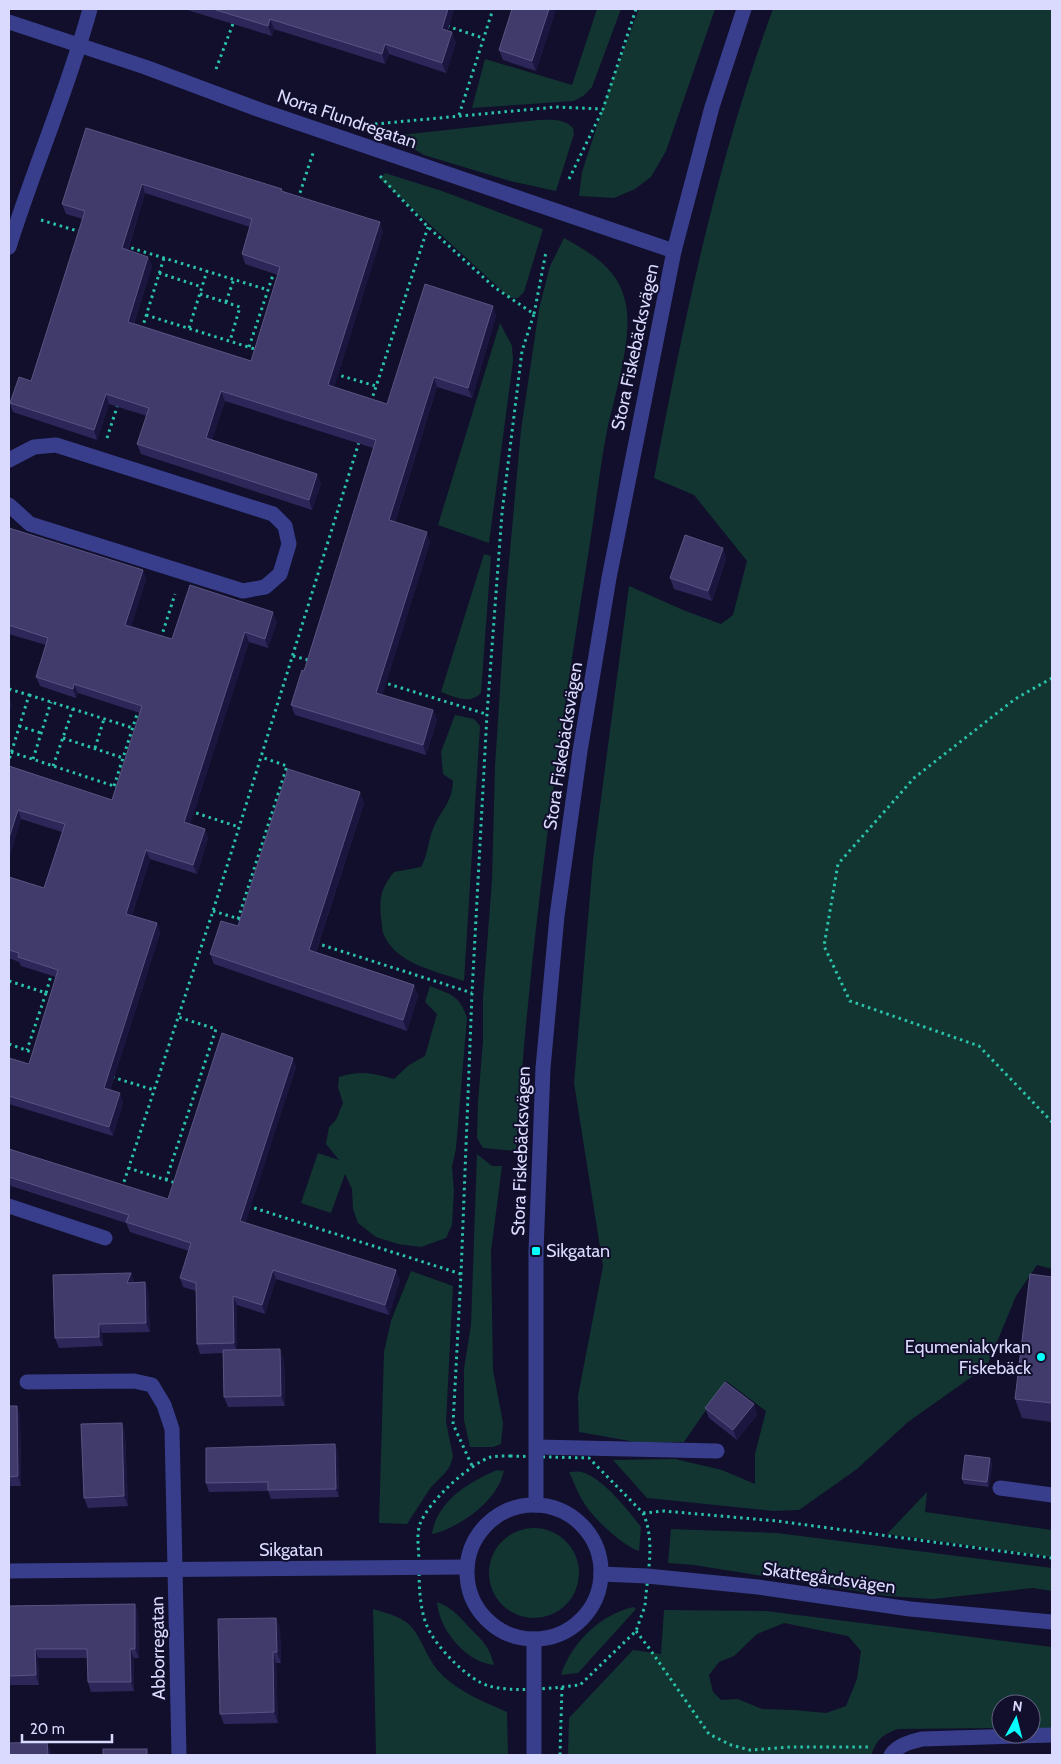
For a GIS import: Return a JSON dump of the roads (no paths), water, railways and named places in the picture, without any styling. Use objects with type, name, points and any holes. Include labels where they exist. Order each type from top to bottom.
[{"type":"street","points":[[9,247],[19,213],[80,46],[90,9]]},
{"type":"street","name":"Stora Fiskebäcksvägen","points":[[536,1505],[536,1251],[542,1078],[557,916],[580,751],[609,578],[674,251],[712,107],[744,9]]},
{"type":"street","name":"Norra Flundregatan","points":[[9,22],[145,67],[208,91],[674,251]]},
{"type":"street","points":[[9,460],[34,447],[56,445],[273,514],[285,526],[289,544],[280,574],[265,587],[243,591],[30,524],[9,505]]},
{"type":"street","points":[[9,1206],[105,1238]]},
{"type":"street","points":[[27,1382],[134,1381],[152,1385],[164,1405],[172,1429],[175,1570]]},
{"type":"street","points":[[537,1448],[717,1452]]},
{"type":"street","points":[[1000,1488],[1052,1495]]},
{"type":"street","points":[[536,1505],[559,1510],[583,1526],[598,1551],[601,1574],[596,1597],[585,1616],[576,1624],[557,1635],[534,1639],[518,1638],[490,1624],[480,1612],[472,1598],[468,1583],[467,1567],[469,1554],[474,1542],[489,1522],[511,1509],[536,1505]]},
{"type":"street","name":"Sikgatan","points":[[9,1571],[467,1567]]},
{"type":"street","name":"Abborregatan","points":[[175,1570],[179,1755]]},
{"type":"street","name":"Skattegårdsvägen","points":[[601,1574],[647,1576],[758,1587],[910,1608],[1052,1622]]},
{"type":"street","points":[[534,1639],[534,1755]]},
{"type":"street","points":[[892,1753],[905,1744],[922,1739],[1052,1735]]},
{"type":"place","name":"Sikgatan","points":[[536,1251]]},
{"type":"place","name":"Equmeniakyrkan Fiskebäck","points":[[1041,1357]]}]
